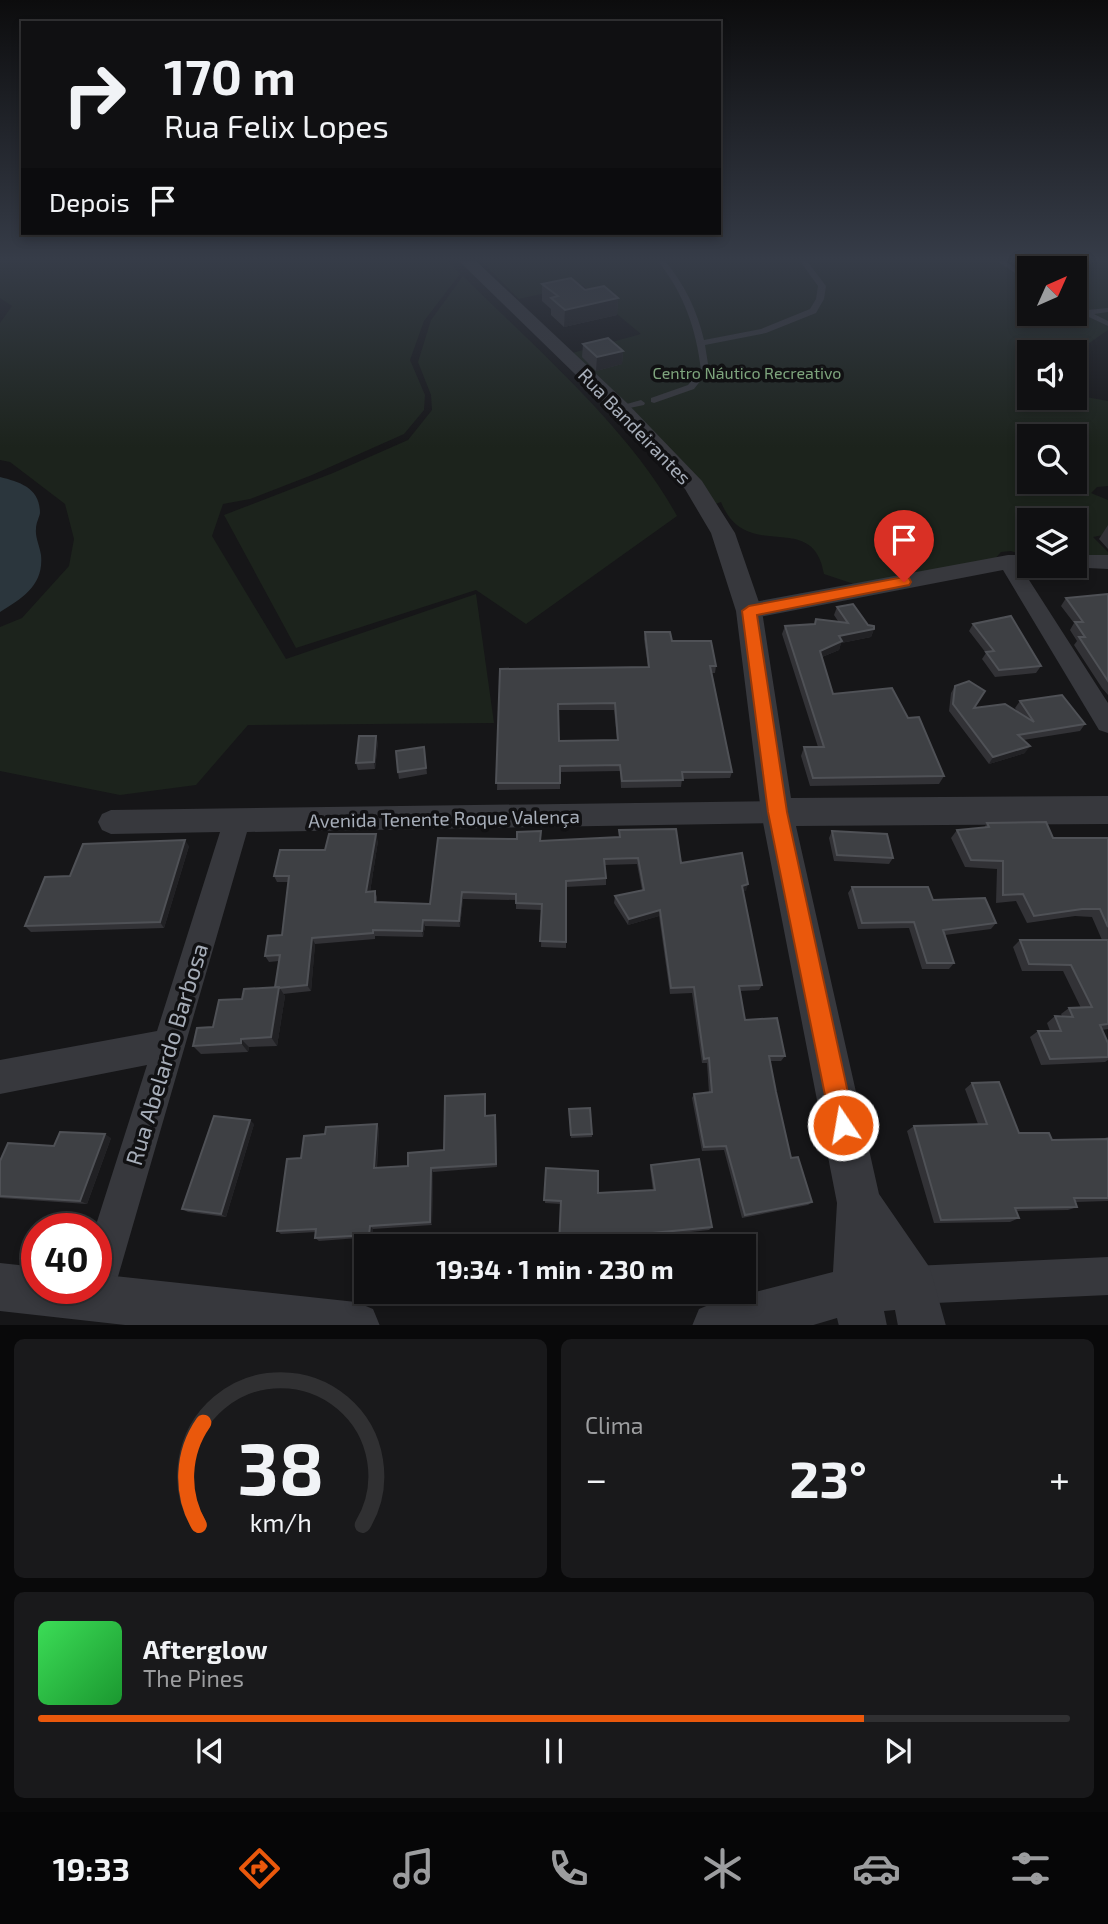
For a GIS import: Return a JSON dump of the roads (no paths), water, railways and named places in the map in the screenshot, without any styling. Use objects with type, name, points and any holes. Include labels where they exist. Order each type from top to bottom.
[{"type":"street","name":"Rua Bandeirantes","points":[[537,323],[631,405],[694,486],[723,533],[749,611],[778,812],[859,1203],[860,1308]]},
{"type":"street","points":[[749,611],[1017,562]]},
{"type":"street","points":[[1087,562],[1108,562]]},
{"type":"street","points":[[1027,578],[1108,723]]},
{"type":"street","points":[[778,812],[1108,810]]},
{"type":"street","name":"Avenida Tenente Roque Valença","points":[[111,821],[778,812]]},
{"type":"street","name":"Rua Abelardo Barbosa","points":[[112,1234],[237,821]]},
{"type":"street","points":[[0,1077],[169,1045]]},
{"type":"street","name":"Rua Bandeirantes","points":[[859,1203],[917,1305]]},
{"type":"street","points":[[716,1325],[860,1308],[917,1305],[1108,1276]]},
{"type":"street","points":[[0,1287],[21,1288]]},
{"type":"street","points":[[112,1294],[300,1323],[356,1325]]},
{"type":"lane","points":[[654,400],[691,387],[705,370],[702,343],[695,323]]},
{"type":"lane","points":[[702,343],[763,331],[783,323]]},
{"type":"park label","name":"Centro Náutico Recreativo","points":[[747,372]]}]
